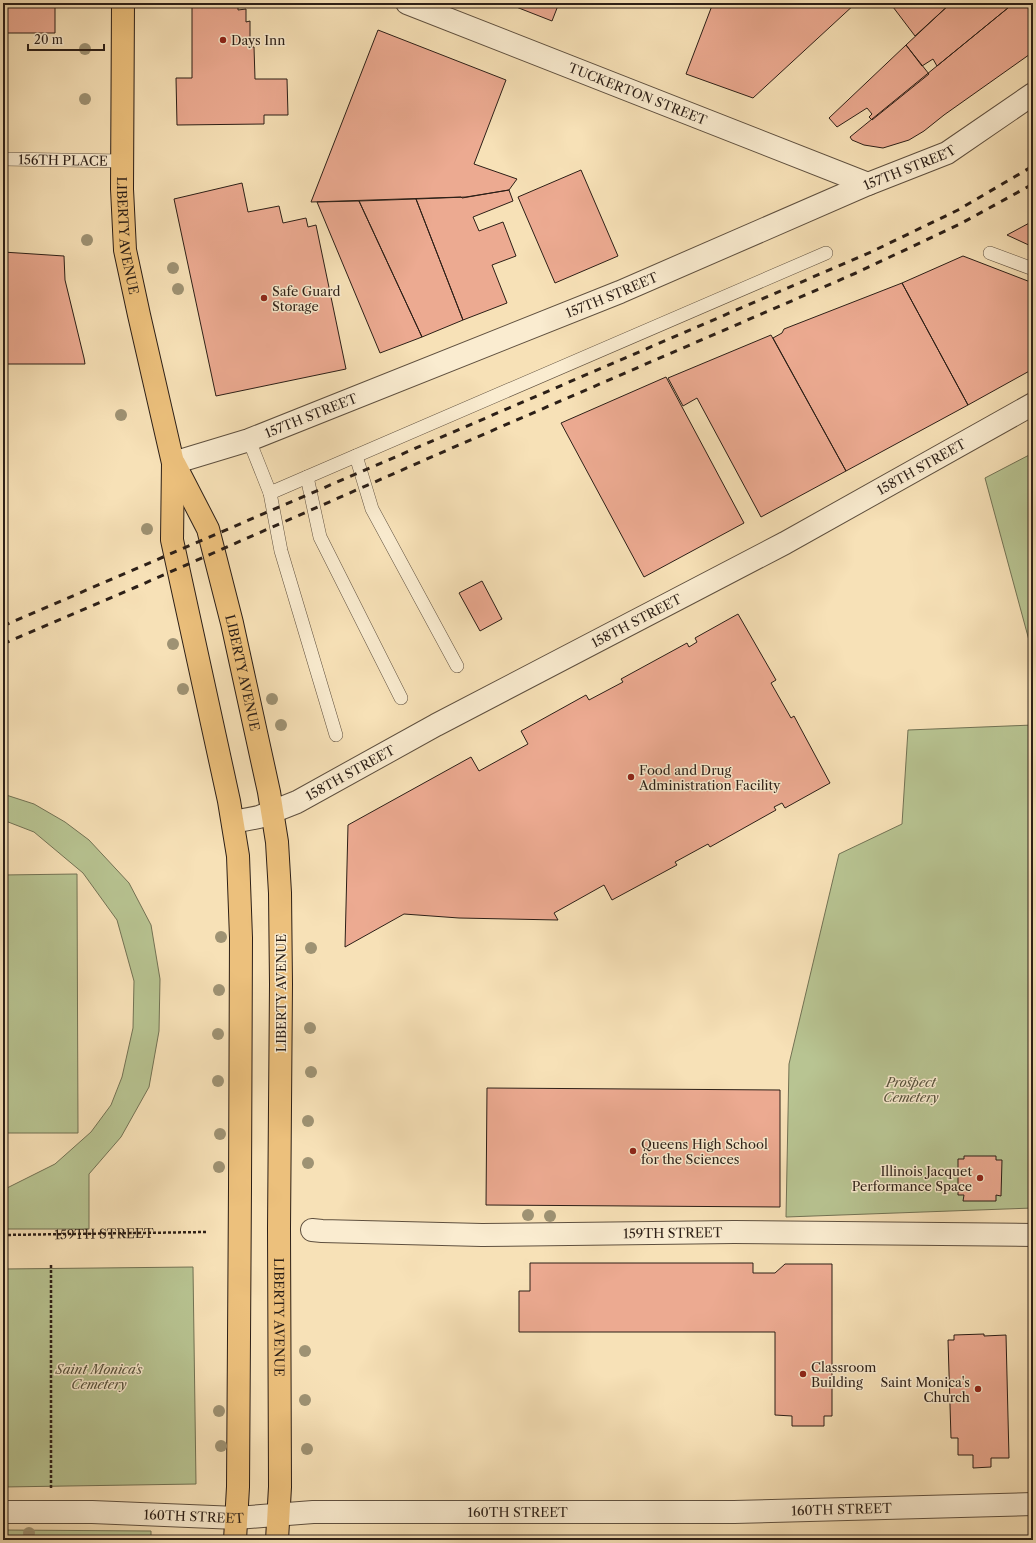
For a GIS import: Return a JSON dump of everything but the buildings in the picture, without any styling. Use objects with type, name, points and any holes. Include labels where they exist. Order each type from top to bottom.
[{"type":"main road","name":"LIBERTY AVENUE","points":[[123,3],[122,210],[125,250],[173,463],[172,540],[234,822],[238,856],[240,938],[238,1487],[235,1540]]},
{"type":"main road","name":"LIBERTY AVENUE","points":[[173,463],[208,529],[232,623],[273,812],[277,842],[280,893],[281,977],[279,1229],[280,1487],[277,1540]]},
{"type":"street","name":"TUCKERTON STREET","points":[[407,3],[868,184]]},
{"type":"street","name":"157TH STREET","points":[[173,463],[248,440],[620,292],[868,184],[947,153],[1033,94]]},
{"type":"street","name":"158TH STREET","points":[[234,822],[273,812],[297,802],[436,725],[785,543],[1033,404]]},
{"type":"street","name":"159TH STREET","points":[[312,1230],[482,1235],[734,1232],[1033,1235]]},
{"type":"street","name":"160TH STREET","points":[[3,1512],[92,1512],[236,1518],[313,1512],[734,1512],[1033,1504]]},
{"type":"lane","name":"156TH PLACE","points":[[3,159],[122,161]]},
{"type":"lane","points":[[270,493],[826,253]]},
{"type":"lane","points":[[990,253],[1033,269]]},
{"type":"lane","points":[[248,440],[270,493],[281,551],[336,735]]},
{"type":"lane","points":[[356,456],[372,509],[457,666]]},
{"type":"lane","points":[[307,477],[320,537],[401,698]]},
{"type":"path","name":"159TH STREET","points":[[3,1235],[206,1232]]},
{"type":"path","points":[[50,1492],[51,1263]]},
{"type":"green space","points":[[1033,453],[1033,655],[985,478]]},
{"type":"green space","name":"Prospect Cemetery","points":[[1033,725],[1033,1208],[786,1217],[789,1064],[839,854],[902,824],[908,730]]},
{"type":"green space","points":[[3,794],[34,804],[65,822],[89,840],[129,883],[151,925],[160,979],[159,1031],[149,1087],[121,1137],[89,1174],[89,1229],[3,1229],[3,1190],[55,1164],[91,1132],[111,1105],[122,1077],[133,1028],[134,981],[117,920],[83,873],[34,832],[3,820]]},
{"type":"green space","points":[[77,874],[78,1133],[3,1133],[3,875]]},
{"type":"green space","name":"Saint Monica's Cemetery","points":[[193,1267],[196,1484],[3,1487],[3,1269]]},
{"type":"green space","points":[[3,1530],[151,1531],[151,1538],[3,1538]]},
{"type":"railway","points":[[3,626],[871,252],[958,210],[1033,166]]},
{"type":"railway","points":[[3,644],[856,273],[960,224],[1033,184]]},
{"type":"place","name":"Days Inn","points":[[223,40]]},
{"type":"place","name":"Safe Guard Storage","points":[[264,298]]},
{"type":"place","name":"Food and Drug Administration Facility","points":[[631,777]]},
{"type":"place","name":"Queens High School for the Sciences","points":[[633,1151]]},
{"type":"place","name":"Illinois Jacquet Performance Space","points":[[980,1178]]},
{"type":"place","name":"Classroom Building","points":[[803,1374]]},
{"type":"place","name":"Saint Monica's Church","points":[[978,1389]]}]
